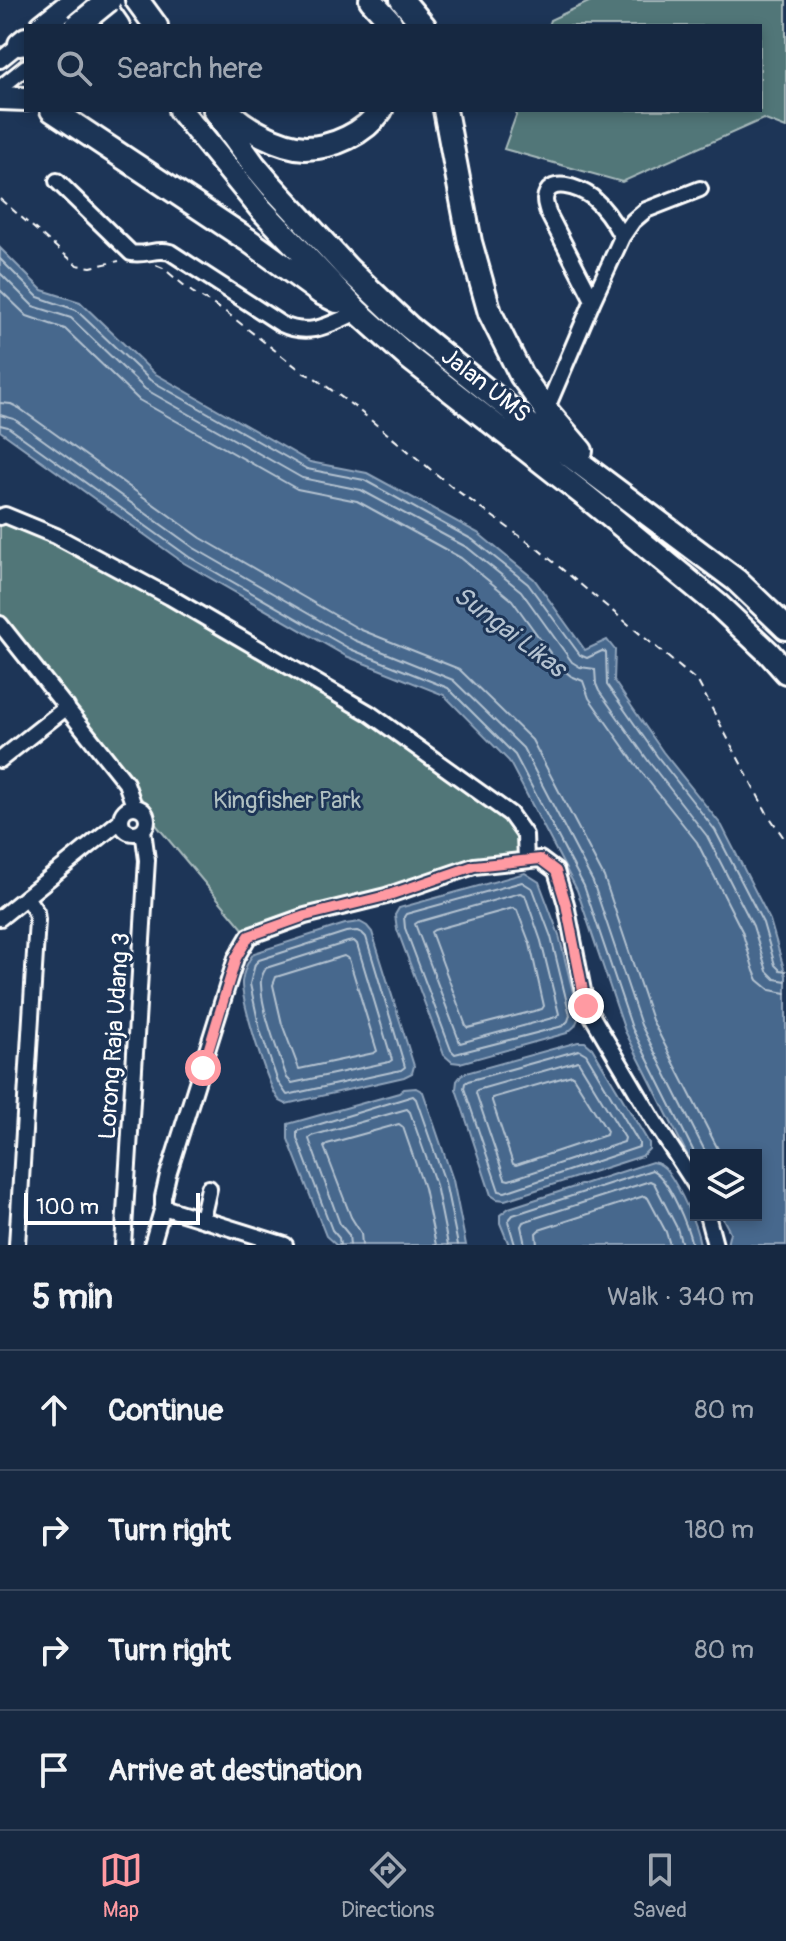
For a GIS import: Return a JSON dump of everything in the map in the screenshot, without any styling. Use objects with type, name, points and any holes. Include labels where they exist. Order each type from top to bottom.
[{"type":"highway","points":[[45,24],[75,0]]},
{"type":"highway","points":[[100,0],[117,24]]},
{"type":"highway","points":[[79,24],[109,0]]},
{"type":"highway","points":[[137,0],[155,24]]},
{"type":"highway","points":[[371,0],[391,24]]},
{"type":"highway","points":[[402,0],[421,24]]},
{"type":"highway","points":[[0,98],[24,99]]},
{"type":"highway","points":[[55,112],[248,240],[321,293],[354,308]]},
{"type":"highway","name":"Jalan UMS","points":[[182,112],[261,209],[354,308],[408,357],[718,605],[786,672]]},
{"type":"highway","name":"Jalan UMS","points":[[216,112],[270,184],[348,269],[409,327],[541,434],[736,580],[786,628]]},
{"type":"highway","points":[[229,112],[272,140],[305,148],[343,141],[374,120],[380,112]]},
{"type":"highway","points":[[445,112],[470,242],[490,313],[521,375],[546,410],[613,486]]},
{"type":"street","points":[[0,60],[23,42]]},
{"type":"street","points":[[0,88],[24,69]]},
{"type":"street","points":[[57,181],[131,253],[170,252],[295,331],[306,331],[354,308]]},
{"type":"street","points":[[593,300],[548,213],[545,200],[550,190],[557,185],[568,185],[591,196],[614,221],[622,237]]},
{"type":"street","points":[[546,410],[593,300],[622,237],[633,221],[646,210],[700,189]]},
{"type":"street","points":[[0,517],[5,515],[56,536],[170,597],[369,713],[510,814],[525,835],[526,860]]},
{"type":"street","points":[[0,624],[126,783],[134,806]]},
{"type":"street","points":[[0,760],[67,707]]},
{"type":"street","points":[[134,806],[142,808],[147,815],[143,830],[134,834],[125,830],[120,821],[126,808],[134,806]]},
{"type":"street","points":[[0,918],[120,821]]},
{"type":"street","name":"Lorong Raja Udang 3","points":[[123,1245],[147,860],[143,830]]},
{"type":"street","points":[[152,1245],[168,1175],[236,958],[249,936],[305,916],[386,896],[474,866],[540,859],[556,871],[566,904],[586,1006],[690,1177]]},
{"type":"street","points":[[17,1245],[37,920],[36,912],[26,897]]},
{"type":"street","points":[[202,1219],[209,1188]]},
{"type":"street","points":[[163,1207],[285,1245]]},
{"type":"street","points":[[709,1221],[715,1245]]},
{"type":"path","points":[[0,199],[77,265],[91,267],[124,260]]},
{"type":"path","points":[[150,262],[227,313],[304,373],[356,408],[452,487],[539,550],[698,682],[767,813],[786,841]]},
{"type":"green space","points":[[593,0],[786,0],[786,128],[763,119],[622,182],[504,149],[517,112],[762,112],[762,24],[549,24],[550,20]]},
{"type":"green space","name":"Kingfisher Park","points":[[5,515],[282,663],[491,801],[525,835],[526,860],[474,866],[249,936],[142,808],[134,806],[126,783],[0,624],[0,517]]},
{"type":"water","name":"Sungai Likas","points":[[0,248],[42,290],[80,302],[154,373],[310,462],[367,473],[478,533],[534,579],[585,650],[607,640],[615,650],[614,681],[663,752],[722,826],[770,920],[786,976],[786,1245],[727,1245],[730,1232],[724,1221],[762,1221],[762,1149],[690,1149],[690,1160],[625,1031],[577,890],[509,761],[444,695],[346,656],[184,563],[0,431]]},
{"type":"water","points":[[525,873],[539,882],[559,935],[579,1017],[567,1033],[460,1063],[452,1062],[444,1055],[397,929],[395,915],[399,908]]},
{"type":"water","points":[[360,922],[372,932],[414,1066],[412,1073],[286,1104],[280,1101],[269,1080],[250,1024],[242,982],[246,966],[254,953]]},
{"type":"water","points":[[585,1042],[592,1048],[649,1143],[649,1149],[642,1156],[505,1200],[497,1199],[491,1195],[456,1089],[457,1081],[462,1074]]},
{"type":"water","points":[[416,1088],[423,1092],[453,1180],[466,1245],[336,1245],[326,1236],[288,1139],[288,1124]]},
{"type":"water","points":[[652,1162],[663,1166],[673,1179],[690,1213],[700,1245],[509,1245],[500,1215],[509,1208]]},
{"type":"route","points":[[203,1068],[236,958],[249,936],[305,916],[386,896],[474,866],[540,859],[556,871],[566,904],[586,1006]]}]
